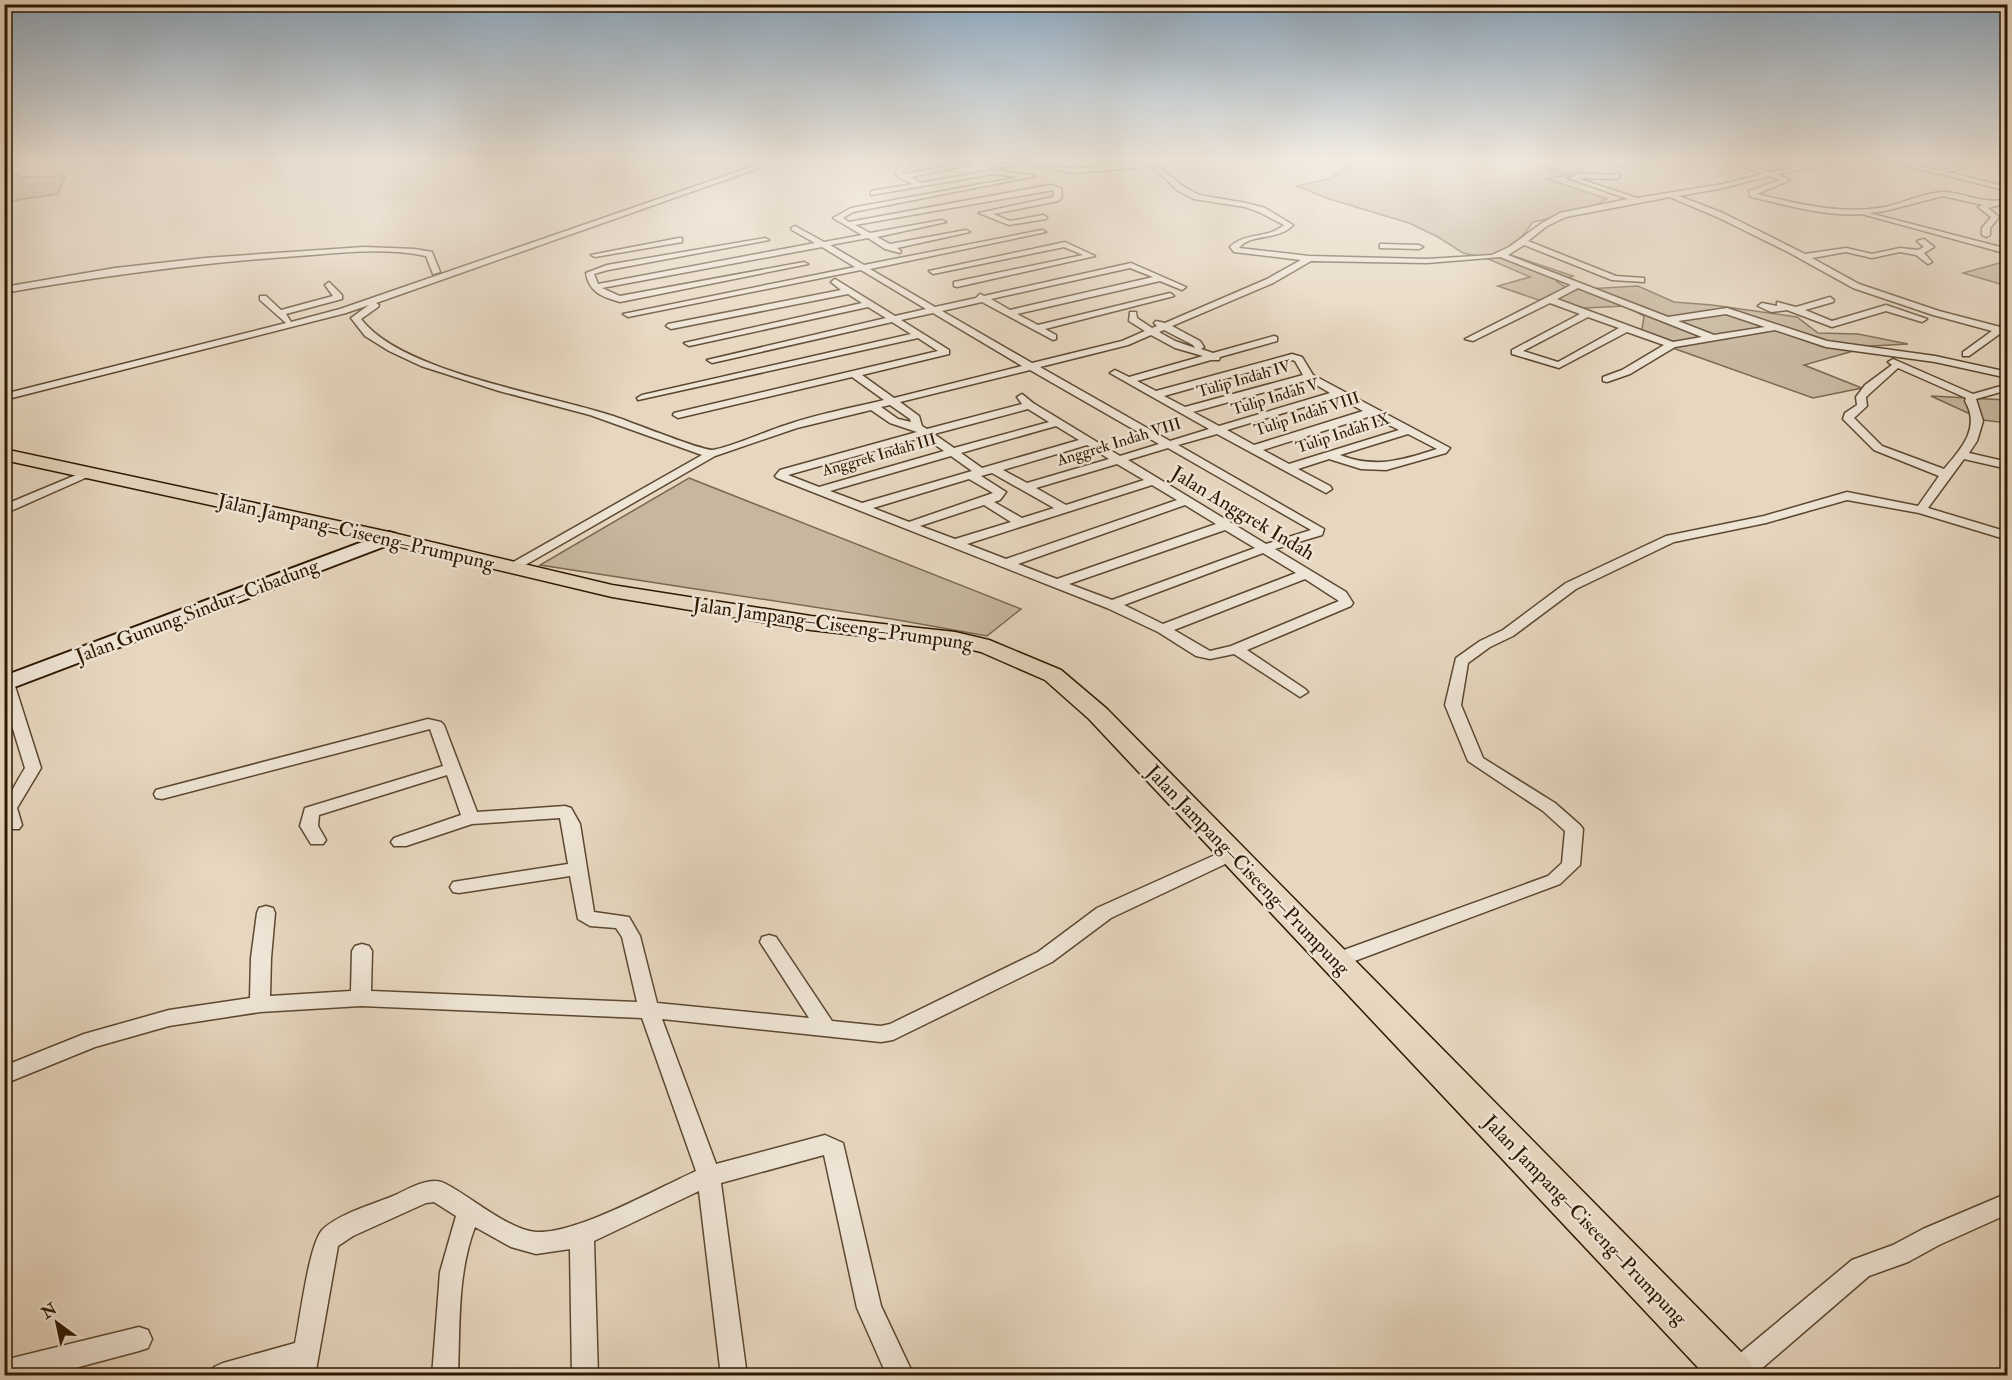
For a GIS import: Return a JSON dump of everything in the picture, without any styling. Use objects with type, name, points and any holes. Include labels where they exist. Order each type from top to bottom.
[{"type":"main road","name":"Jalan Jampang–Ciseeng–Prumpung","points":[[4,454],[389,538],[612,591],[740,613],[955,639],[988,647],[1053,675],[1075,692],[1337,960],[1734,1375]]},
{"type":"street","points":[[4,397],[50,381],[330,307],[572,225]]},
{"type":"street","points":[[263,298],[285,318],[343,311],[590,225]]},
{"type":"street","points":[[851,225],[897,251]]},
{"type":"street","points":[[595,287],[924,225]]},
{"type":"street","points":[[950,225],[988,243]]},
{"type":"street","points":[[1289,225],[1281,232],[1239,242],[1234,247],[1237,250],[1309,258],[1455,260],[1497,256],[1522,242],[1543,225]]},
{"type":"street","points":[[1741,225],[1856,286],[1936,314],[2003,331]]},
{"type":"street","points":[[1909,225],[2007,252]]},
{"type":"street","points":[[1986,235],[1988,225]]},
{"type":"street","points":[[795,228],[1030,366],[1318,529],[1318,532],[1263,549],[1112,605]]},
{"type":"street","points":[[754,232],[807,266],[620,299],[602,293],[595,287],[591,273],[765,240]]},
{"type":"street","points":[[888,247],[966,232]]},
{"type":"street","points":[[628,314],[1042,232]]},
{"type":"street","points":[[596,255],[679,240]]},
{"type":"street","points":[[1919,253],[1930,246],[1921,241]]},
{"type":"street","points":[[1522,242],[1615,278],[1641,280]]},
{"type":"street","points":[[1403,260],[1379,243],[1419,247]]},
{"type":"street","points":[[657,244],[673,256]]},
{"type":"street","points":[[957,284],[1091,256],[1065,244],[930,269],[983,299],[1038,328],[1053,337]]},
{"type":"street","points":[[4,290],[83,275],[174,263],[364,249],[422,252],[431,256],[436,272]]},
{"type":"street","points":[[1804,257],[1846,250],[1872,256],[1897,250],[1919,253],[1928,262]]},
{"type":"street","points":[[486,255],[499,257]]},
{"type":"street","points":[[1011,255],[1064,280]]},
{"type":"street","points":[[1497,256],[1713,338]]},
{"type":"street","points":[[513,568],[706,456],[793,426],[1125,343],[1292,270],[1309,258]]},
{"type":"street","points":[[712,360],[1131,265],[1182,287]]},
{"type":"street","points":[[689,269],[724,295]]},
{"type":"street","points":[[1080,276],[1109,290]]},
{"type":"street","points":[[1009,313],[1161,278]]},
{"type":"street","points":[[678,415],[946,351],[835,282]]},
{"type":"street","points":[[1047,284],[1075,298]]},
{"type":"street","points":[[285,318],[339,297],[329,285]]},
{"type":"street","points":[[1470,339],[1575,287]]},
{"type":"street","points":[[671,326],[848,291]]},
{"type":"street","points":[[1092,294],[1133,314],[1144,315],[1197,343],[1200,350]]},
{"type":"street","points":[[388,295],[356,318],[357,321],[362,330],[372,337],[409,357],[514,393],[595,414],[706,456]]},
{"type":"street","points":[[1038,328],[1170,296]]},
{"type":"street","points":[[1551,300],[1672,345]]},
{"type":"street","points":[[1762,306],[1771,309],[1830,300]]},
{"type":"street","points":[[689,343],[870,304]]},
{"type":"street","points":[[1788,307],[1832,324],[1886,308],[1924,319],[1936,314]]},
{"type":"street","points":[[1667,320],[1727,311],[1826,344],[1935,359],[2007,375]]},
{"type":"street","points":[[1133,314],[1131,319],[1178,346],[1200,350],[1243,371]]},
{"type":"street","points":[[1586,314],[1515,352],[1559,365],[1625,329]]},
{"type":"street","points":[[1607,379],[1626,372],[1672,345],[1777,327]]},
{"type":"street","points":[[1966,354],[2003,331]]},
{"type":"street","points":[[642,398],[920,335]]},
{"type":"street","points":[[1128,380],[1274,339]]},
{"type":"street","name":"Tulip Indah VIII","points":[[1243,371],[1295,357],[1299,358],[1309,376],[1372,412]]},
{"type":"street","points":[[1945,474],[1878,448],[1848,419],[1849,415],[1862,406],[1861,397],[1893,365],[1972,397],[2007,387]]},
{"type":"street","points":[[1154,395],[1243,371]]},
{"type":"street","points":[[853,373],[915,418],[921,430]]},
{"type":"street","points":[[1115,374],[1326,489]]},
{"type":"street","name":"Tulip Indah IV","points":[[1184,411],[1309,376]]},
{"type":"street","points":[[4,389],[50,381]]},
{"type":"street","name":"Tulip Indah V","points":[[1219,429],[1340,393]]},
{"type":"street","points":[[1921,510],[1945,474],[1963,455],[1976,433],[1977,412],[1970,401],[1972,397]]},
{"type":"street","name":"Jalan Anggrek Indah","points":[[921,430],[1026,401],[1347,601],[1236,649]]},
{"type":"street","points":[[873,406],[894,420],[921,430],[1000,492],[996,497],[908,526]]},
{"type":"street","points":[[1329,455],[1352,465],[1376,469],[1393,467],[1442,451],[1443,448],[1439,445],[1372,412]]},
{"type":"street","name":"Tulip Indah VIII","points":[[1252,449],[1372,412]]},
{"type":"street","name":"Anggrek Indah III","points":[[817,490],[1059,422]]},
{"type":"street","name":"Anggrek Indah VIII","points":[[1028,487],[1219,429]]},
{"type":"street","points":[[921,430],[784,472],[781,476],[1112,605],[1163,629],[1205,655],[1217,655],[1236,649],[1300,692]]},
{"type":"street","name":"Tulip Indah IX","points":[[1288,468],[1409,430]]},
{"type":"street","points":[[859,508],[1089,441]]},
{"type":"street","points":[[1963,455],[2007,466]]},
{"type":"street","points":[[993,469],[1063,508]]},
{"type":"street","points":[[4,510],[87,473]]},
{"type":"street","points":[[954,544],[1152,481]]},
{"type":"street","points":[[1337,960],[1554,880],[1571,865],[1574,829],[1549,807],[1476,761],[1453,705],[1461,661],[1485,644],[1508,633],[1571,586],[1670,539],[1699,531],[1766,519],[1847,496],[1921,510],[2007,536]]},
{"type":"street","points":[[985,501],[1021,523]]},
{"type":"street","points":[[1004,564],[1186,501]]},
{"type":"street","points":[[1055,584],[1226,525]]},
{"type":"street","name":"Jalan Gunung Sindur–Cibadung","points":[[6,683],[389,538]]},
{"type":"street","points":[[1163,629],[1305,574]]},
{"type":"street","points":[[6,683],[33,768],[9,808],[13,825]]},
{"type":"street","points":[[162,794],[428,724],[436,725],[471,818]]},
{"type":"street","points":[[317,840],[309,826],[311,812],[453,768]]},
{"type":"street","points":[[400,842],[471,818],[565,812],[571,824],[585,914],[590,919],[622,922],[631,936],[649,1010],[709,1176],[734,1376]]},
{"type":"street","points":[[4,1075],[91,1040],[169,1018],[260,1004],[361,998],[649,1010],[881,1034],[892,1032],[1045,957],[1104,913],[1232,854]]},
{"type":"street","points":[[459,887],[578,869]]},
{"type":"street","points":[[260,1004],[261,958],[266,914]]},
{"type":"street","points":[[769,942],[826,1028]]},
{"type":"street","points":[[361,998],[362,951]]},
{"type":"street","points":[[224,1376],[303,1364],[325,1248],[330,1238],[355,1223],[424,1193],[437,1191],[469,1212],[519,1239],[536,1243],[582,1235],[709,1176],[825,1145],[835,1150],[869,1308],[901,1376]]},
{"type":"street","points":[[1734,1375],[1861,1268],[1900,1254],[1931,1237],[2005,1208]]},
{"type":"street","points":[[445,1376],[450,1277],[459,1235],[469,1212]]},
{"type":"street","points":[[582,1235],[585,1376]]},
{"type":"street","points":[[4,1373],[139,1339]]},
{"type":"shaded area","points":[[1414,225],[1530,225],[1516,245],[1502,252],[1573,276],[1557,282],[1570,290],[1638,286],[1674,302],[1797,317],[1818,333],[1858,334],[1908,344],[1871,346],[1804,365],[1862,388],[1813,398],[1622,330],[1642,329],[1644,316],[1626,306],[1565,309],[1498,286],[1530,277],[1486,258],[1463,253]]},
{"type":"shaded area","points":[[2007,261],[2007,286],[1963,273]]},
{"type":"shaded area","points":[[1931,396],[2007,400],[2007,423],[1983,420]]},
{"type":"shaded area","points":[[689,478],[1021,609],[987,636],[898,620],[540,565]]}]
